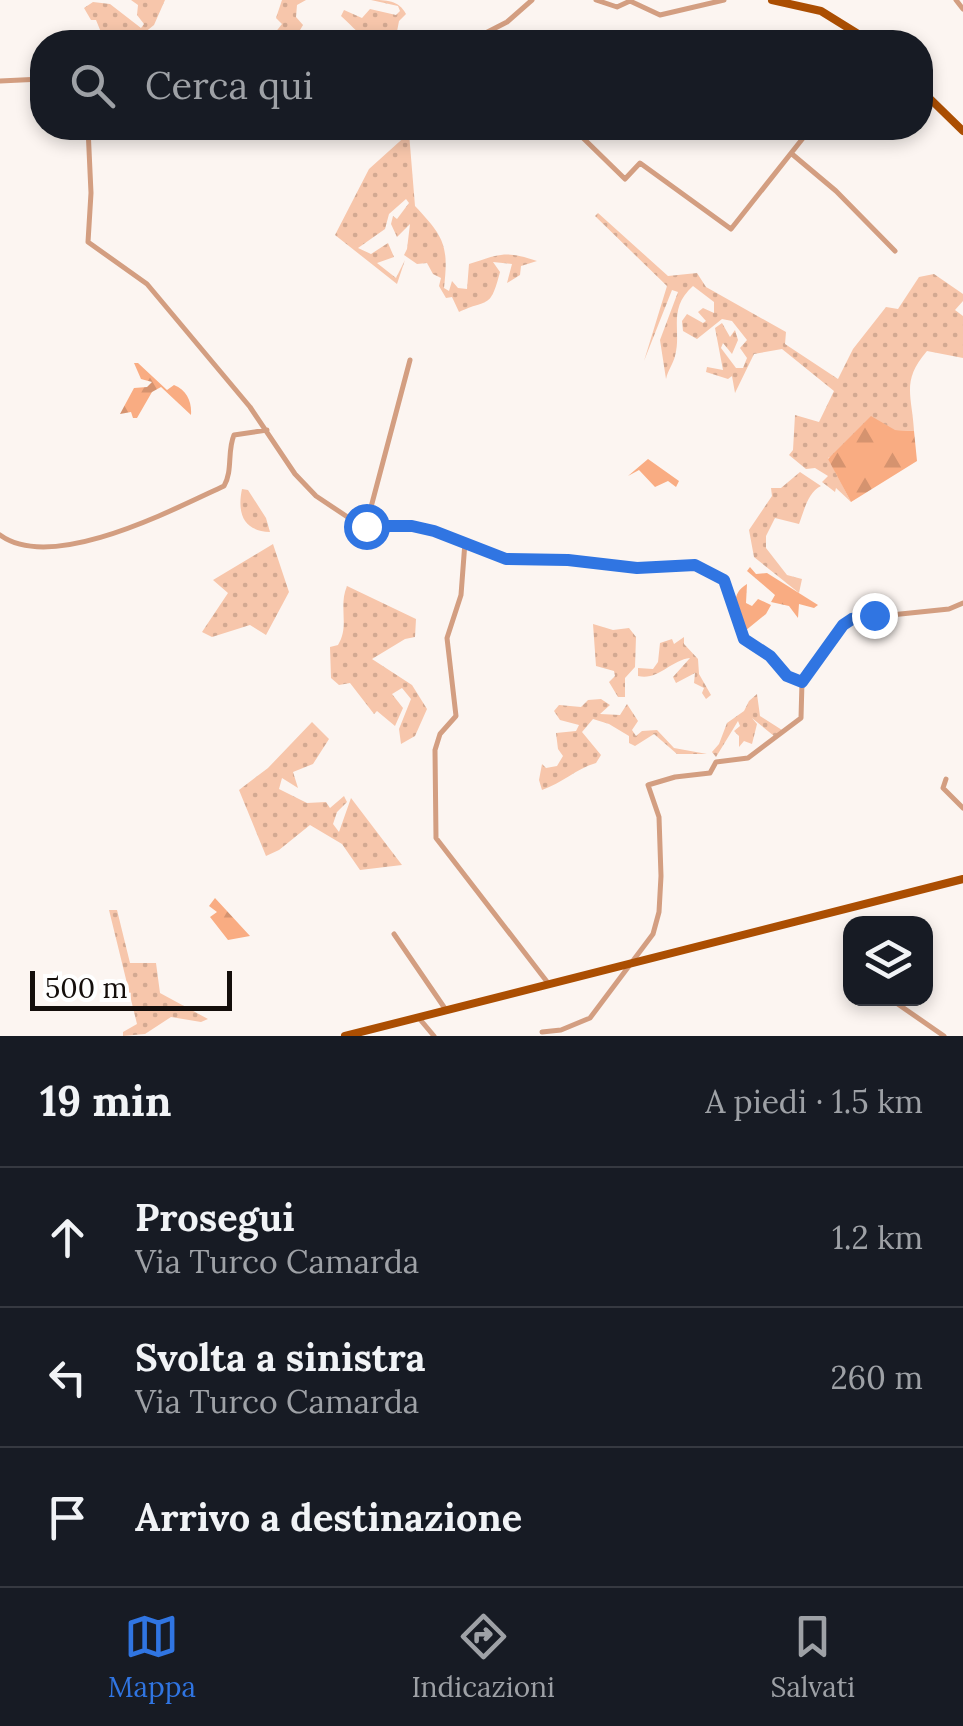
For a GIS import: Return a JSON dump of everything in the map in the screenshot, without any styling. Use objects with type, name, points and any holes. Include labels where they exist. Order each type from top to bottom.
[{"type":"main road","points":[[772,0],[821,11],[851,30]]},
{"type":"main road","points":[[933,102],[963,132]]},
{"type":"main road","points":[[345,1036],[963,879]]},
{"type":"street","points":[[491,30],[532,0]]},
{"type":"street","points":[[596,0],[616,7],[630,1],[660,14],[724,0]]},
{"type":"street","points":[[956,0],[963,9]]},
{"type":"street","points":[[0,82],[30,80]]},
{"type":"street","points":[[89,140],[88,242],[147,284],[267,430],[295,474],[336,512],[366,526],[412,526],[506,559],[568,560],[637,568],[699,566],[724,580],[744,639],[770,656],[787,676],[802,682]]},
{"type":"street","points":[[585,140],[625,179],[640,164],[730,229],[801,140]]},
{"type":"street","points":[[791,153],[836,191],[895,251]]},
{"type":"street","points":[[366,526],[410,360]]},
{"type":"street","points":[[0,536],[14,544],[46,548],[146,521],[224,486],[234,435],[267,430]]},
{"type":"street","points":[[465,542],[461,595],[447,638],[456,716],[440,734],[435,750],[436,838],[548,984]]},
{"type":"street","points":[[542,1032],[562,1033],[590,1018],[653,934],[659,912],[658,817],[648,785],[675,776],[710,773],[716,762],[748,758],[802,718],[802,682],[834,635],[852,619],[950,608],[963,603]]},
{"type":"street","points":[[946,779],[943,788],[963,808]]},
{"type":"street","points":[[394,934],[446,1010]]},
{"type":"street","points":[[902,1006],[944,1036]]},
{"type":"street","points":[[418,1017],[434,1036]]},
{"type":"shaded area","points":[[131,0],[165,0],[148,30],[100,30],[84,8],[93,2],[110,4],[141,28],[144,24],[137,15],[138,5]]},
{"type":"shaded area","points":[[282,0],[306,0],[297,5],[296,17],[303,25],[300,30],[277,30],[282,24],[276,18]]},
{"type":"shaded area","points":[[371,0],[396,3],[403,9],[406,14],[397,30],[356,30],[341,16],[344,10],[362,18],[370,9],[396,15],[400,11],[398,6]]},
{"type":"shaded area","points":[[401,140],[410,140],[415,206],[442,242],[446,261],[444,288],[449,291],[452,281],[458,288],[467,289],[469,264],[510,254],[537,261],[521,266],[520,275],[507,283],[512,264],[493,262],[500,272],[491,298],[459,312],[452,297],[446,298],[439,286],[441,278],[433,274],[427,263],[417,264],[404,255],[410,224],[397,237],[391,224],[393,216],[397,219],[409,203],[406,199],[389,214],[385,229],[358,248],[371,254],[388,243],[394,257],[377,263],[396,278],[405,260],[397,284],[335,235],[369,169]]},
{"type":"shaded area","points":[[598,213],[668,276],[697,273],[706,287],[786,332],[785,344],[838,379],[853,349],[886,307],[898,309],[919,277],[934,274],[963,294],[963,301],[955,310],[963,316],[963,358],[927,351],[919,362],[910,389],[914,431],[895,430],[828,458],[851,502],[836,488],[835,492],[822,482],[828,476],[815,468],[806,469],[789,455],[793,450],[795,415],[819,422],[834,391],[782,349],[754,354],[735,393],[732,376],[728,379],[706,372],[707,367],[723,370],[715,328],[722,323],[730,337],[735,330],[738,340],[732,354],[723,343],[721,348],[736,368],[743,368],[747,358],[740,348],[747,340],[732,321],[722,319],[697,339],[683,331],[682,321],[687,314],[703,323],[706,321],[698,312],[703,308],[714,313],[714,302],[693,286],[680,303],[677,347],[666,379],[660,340],[678,292],[672,290],[644,361],[667,286],[595,216]]},
{"type":"shaded area","points":[[800,472],[821,486],[810,497],[799,524],[775,518],[766,536],[766,548],[787,575],[802,579],[799,593],[754,557],[749,530],[772,496],[771,488],[781,488]]},
{"type":"shaded area","points":[[242,489],[248,490],[270,532],[254,528],[244,519],[240,506]]},
{"type":"shaded area","points":[[273,544],[289,592],[266,635],[250,625],[212,637],[202,632],[228,593],[213,580]]},
{"type":"shaded area","points":[[347,586],[416,619],[415,637],[372,659],[412,685],[427,709],[415,736],[401,744],[399,729],[411,699],[402,688],[392,694],[403,708],[395,726],[377,711],[374,714],[350,683],[339,685],[331,678],[330,647],[338,645],[341,638]]},
{"type":"shaded area","points":[[593,624],[613,630],[629,628],[636,637],[635,667],[625,678],[625,697],[618,697],[609,682],[614,671],[596,666]]},
{"type":"shaded area","points":[[684,637],[684,644],[698,659],[699,674],[711,695],[706,699],[704,688],[694,683],[695,673],[676,683],[673,677],[690,658],[652,676],[638,676],[638,668],[653,669],[658,662],[660,643],[672,639],[674,644]]},
{"type":"shaded area","points":[[757,694],[760,716],[782,730],[774,736],[752,718],[757,724],[752,744],[744,741],[739,747],[739,736],[734,731],[740,726],[738,721],[716,757],[712,752],[727,723],[744,711]]},
{"type":"shaded area","points":[[601,699],[610,705],[600,714],[620,715],[627,704],[638,721],[632,730],[636,736],[642,731],[657,730],[674,748],[707,754],[677,754],[654,734],[635,746],[629,743],[629,736],[593,719],[582,732],[601,755],[596,763],[542,790],[542,764],[546,768],[557,766],[563,756],[556,733],[576,731],[579,725],[560,720],[554,711],[559,705],[581,707],[588,700]]},
{"type":"shaded area","points":[[312,722],[329,739],[313,764],[293,772],[298,788],[282,778],[279,789],[307,803],[326,802],[330,808],[344,796],[347,802],[337,812],[333,824],[339,832],[351,798],[402,865],[360,870],[342,844],[310,825],[266,856],[239,790],[268,768]]},
{"type":"shaded area","points":[[109,910],[117,910],[130,963],[156,963],[160,993],[208,1019],[201,1022],[171,1017],[145,1034],[123,1036],[123,1032],[137,1024]]},
{"type":"green space","points":[[134,363],[167,390],[174,385],[182,390],[191,415],[161,387],[152,392],[137,418],[131,412],[120,414],[134,388],[147,387],[152,382],[141,379]]},
{"type":"green space","points":[[871,416],[895,430],[914,431],[917,461],[851,502],[828,459]]},
{"type":"green space","points":[[648,459],[679,481],[676,487],[668,481],[655,487],[639,470],[628,476]]},
{"type":"green space","points":[[750,567],[756,574],[767,573],[818,605],[814,608],[799,604],[798,618],[789,606],[771,602],[775,595],[747,571]]},
{"type":"green space","points":[[747,584],[746,603],[752,606],[758,599],[771,605],[745,631],[736,599]]},
{"type":"green space","points":[[215,898],[250,936],[228,940],[210,917],[217,912],[209,906]]},
{"type":"route","points":[[366,526],[412,526],[434,531],[506,559],[568,560],[637,568],[699,566],[724,580],[744,639],[770,656],[787,676],[802,682],[843,625],[874,615]]}]
